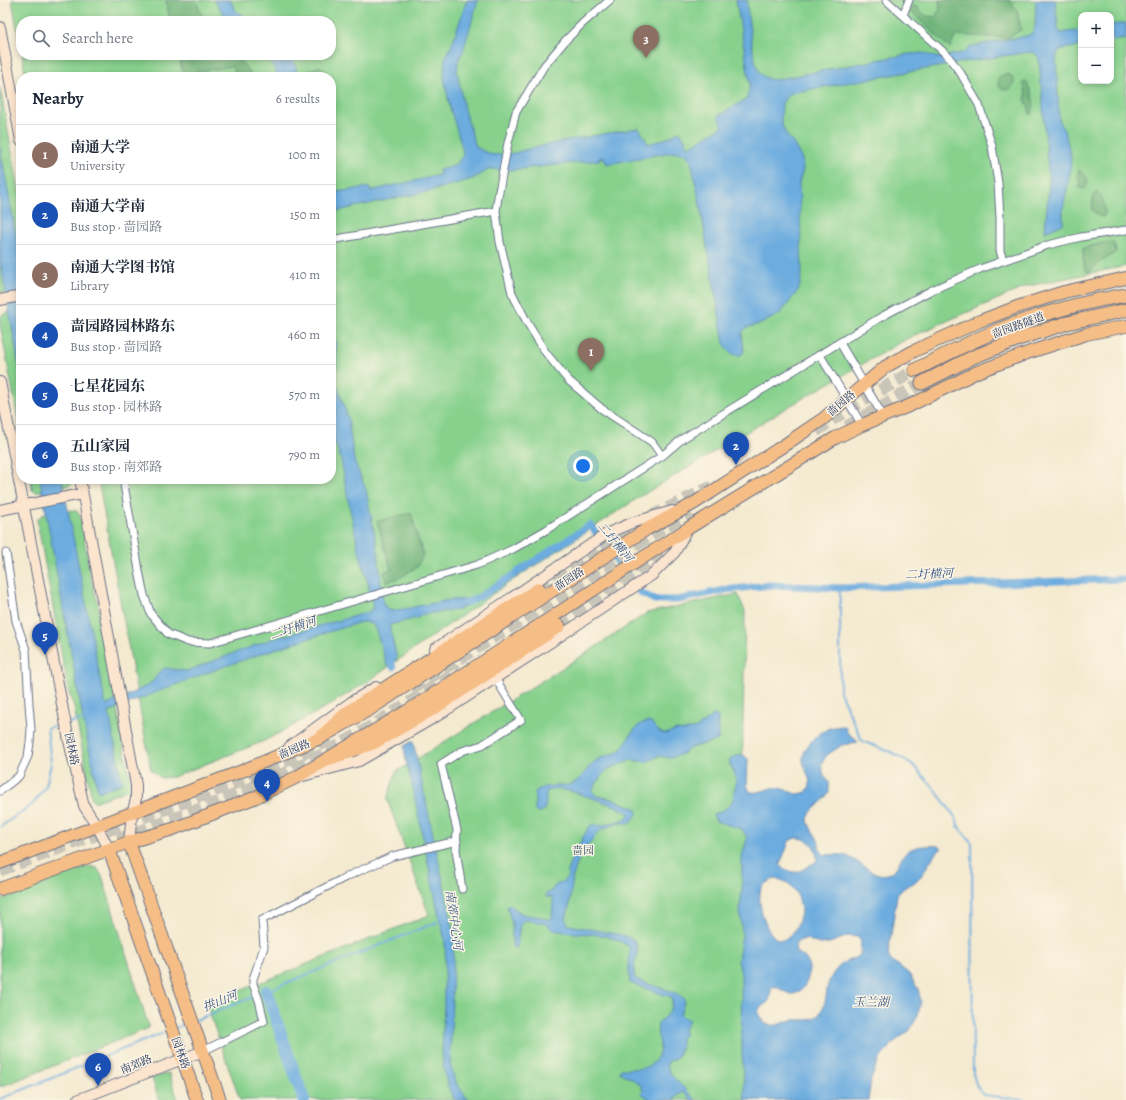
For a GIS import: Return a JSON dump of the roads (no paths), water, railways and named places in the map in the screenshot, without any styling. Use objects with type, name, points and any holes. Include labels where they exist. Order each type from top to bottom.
[{"type":"highway","name":"啬园路隧道","points":[[915,370],[967,344],[1013,325],[1065,308],[1126,295]]},
{"type":"highway","name":"啬园路隧道","points":[[922,383],[973,358],[1024,337],[1068,323],[1126,310]]},
{"type":"highway","points":[[320,738],[347,712],[407,675],[539,589]]},
{"type":"highway","points":[[331,758],[373,744],[434,708],[559,626]]},
{"type":"main road","name":"啬园路","points":[[0,864],[242,771],[320,738],[372,708],[647,529],[693,504],[786,444],[823,419],[885,367],[914,351],[980,321],[1017,307],[1064,292],[1126,278]]},
{"type":"main road","name":"啬园路","points":[[0,889],[129,842],[173,829],[247,801],[297,778],[409,710],[687,529],[835,438],[911,405],[977,372],[1030,352],[1086,334],[1126,326]]},
{"type":"main road","name":"园林路","points":[[129,842],[220,1100]]},
{"type":"main road","name":"园林路","points":[[109,849],[197,1100]]},
{"type":"street","points":[[610,0],[584,22],[565,41],[544,66],[516,112],[502,171],[496,211],[500,242],[512,293],[528,324],[546,353],[568,380],[602,409],[652,442],[662,456]]},
{"type":"street","points":[[886,0],[947,55],[957,67],[979,105],[992,146],[998,183],[1000,250],[1003,260]]},
{"type":"street","points":[[903,15],[910,0]]},
{"type":"street","points":[[0,27],[16,114]]},
{"type":"street","points":[[336,239],[496,211]]},
{"type":"street","points":[[124,484],[144,595],[151,614],[168,634],[188,642],[210,642],[477,565],[513,549],[546,530],[662,456],[682,440],[881,318],[930,292],[980,269],[1048,245],[1081,237],[1126,230]]},
{"type":"street","points":[[0,300],[16,297]]},
{"type":"street","points":[[840,343],[883,416]]},
{"type":"street","points":[[820,355],[862,425]]},
{"type":"street","name":"园林路","points":[[0,382],[16,464]]},
{"type":"street","name":"园林路","points":[[20,484],[69,741],[84,806],[109,849]]},
{"type":"street","name":"园林路","points":[[81,484],[136,785],[136,799],[132,814],[129,842]]},
{"type":"street","points":[[0,510],[82,494]]},
{"type":"street","points":[[279,755],[351,702],[406,668],[608,533],[634,522],[693,504]]},
{"type":"street","points":[[297,778],[359,761],[437,716],[652,575],[675,552],[687,529]]},
{"type":"street","points":[[0,790],[19,776],[28,756],[31,729],[28,704],[26,650],[16,621],[6,553]]},
{"type":"street","points":[[462,889],[456,850],[457,830],[441,764],[462,751],[482,745],[520,720],[495,678]]},
{"type":"street","points":[[203,1051],[264,1021],[260,1000],[253,984],[253,979],[264,947],[262,920],[348,876],[393,856],[456,841]]},
{"type":"street","name":"南郊路","points":[[77,1100],[203,1051]]},
{"type":"water","points":[[214,0],[230,0],[236,11],[244,16],[225,16]]},
{"type":"water","points":[[467,0],[478,0],[463,51],[458,61],[457,72],[465,113],[476,147],[493,155],[515,153],[563,141],[639,128],[648,144],[665,139],[680,131],[689,147],[723,126],[718,116],[747,99],[750,84],[736,0],[747,0],[755,61],[760,73],[763,76],[774,80],[909,54],[924,53],[940,58],[965,52],[971,47],[978,45],[1027,36],[1032,33],[1035,27],[1036,0],[1055,0],[1058,29],[1061,33],[1078,30],[1078,46],[1062,49],[1058,52],[1056,58],[1059,119],[1066,136],[1071,158],[1070,173],[1063,208],[1063,224],[1045,232],[1049,181],[1039,58],[1035,53],[1030,52],[970,61],[790,93],[782,103],[781,120],[786,134],[802,159],[803,169],[799,183],[802,274],[799,289],[781,313],[763,323],[746,328],[743,331],[742,336],[744,351],[741,355],[735,355],[728,350],[724,343],[699,199],[691,161],[686,154],[678,152],[666,153],[607,164],[603,157],[599,158],[600,160],[511,170],[490,169],[472,179],[430,191],[336,212],[336,192],[369,187],[370,191],[440,175],[439,170],[456,165],[463,155],[450,108],[444,78],[445,58],[451,47]]},
{"type":"water","points":[[1126,23],[1126,39],[1114,41],[1114,25]]},
{"type":"water","points":[[269,60],[292,60],[295,65],[296,72],[276,72]]},
{"type":"water","points":[[0,148],[16,235],[16,349],[0,261]]},
{"type":"water","points":[[336,382],[348,418],[354,460],[366,490],[378,552],[383,603],[386,608],[391,611],[450,600],[480,599],[458,610],[423,614],[417,618],[389,625],[397,659],[387,666],[373,624],[361,622],[234,663],[171,686],[109,712],[122,783],[98,792],[83,719],[41,484],[63,484],[105,703],[107,705],[147,686],[154,680],[159,672],[165,668],[187,671],[269,640],[369,612],[373,607],[358,547],[341,459],[336,446]]},
{"type":"water","points":[[714,715],[717,716],[718,719],[718,740],[690,748],[682,754],[671,758],[658,756],[647,762],[630,760],[608,769],[601,776],[592,791],[596,796],[612,799],[637,809],[637,814],[630,823],[619,823],[600,830],[580,855],[573,876],[569,908],[566,918],[568,925],[621,935],[633,939],[637,946],[634,977],[640,981],[673,992],[685,999],[680,1015],[689,1020],[684,1029],[684,1035],[681,1038],[681,1048],[677,1057],[669,1061],[666,1066],[672,1076],[696,1100],[691,1100],[683,1092],[673,1100],[651,1100],[641,1093],[643,1091],[641,1085],[619,1072],[621,1069],[646,1067],[655,1061],[660,1048],[658,1023],[667,1015],[671,1008],[671,997],[630,983],[630,948],[614,938],[594,934],[554,930],[548,925],[536,921],[524,920],[520,924],[517,947],[513,948],[512,924],[507,906],[509,904],[522,914],[548,920],[552,918],[553,899],[552,897],[546,897],[546,894],[556,885],[563,882],[568,876],[568,869],[573,854],[588,828],[593,824],[600,826],[623,820],[629,816],[628,812],[613,805],[571,791],[557,789],[547,791],[544,810],[539,812],[535,811],[535,792],[545,787],[568,785],[578,780],[597,760],[619,751],[635,728],[643,723],[651,723],[660,732],[665,734],[677,730],[684,731],[697,728]]},
{"type":"water","name":"玉兰湖","points":[[845,726],[847,732],[858,742],[842,745],[827,755],[821,764],[824,776],[829,782],[829,792],[811,813],[808,820],[824,855],[843,855],[849,857],[870,871],[887,874],[891,873],[897,867],[905,853],[911,849],[932,845],[942,848],[935,854],[922,875],[897,895],[888,955],[891,961],[909,974],[918,989],[921,1001],[918,1015],[910,1030],[894,1042],[878,1061],[871,1080],[868,1100],[745,1100],[742,1052],[741,975],[738,960],[742,935],[740,908],[742,891],[742,857],[747,838],[741,829],[716,821],[713,814],[725,809],[732,802],[734,796],[736,778],[729,762],[731,758],[744,755],[748,759],[747,785],[750,792],[758,792],[776,788],[797,794],[804,793],[809,788],[810,784],[803,760],[803,755],[808,745],[816,736],[826,730]],"holes":[[[795,838],[809,841],[812,844],[817,857],[816,862],[802,870],[794,872],[780,865],[789,841]],[[776,879],[790,885],[797,895],[801,907],[801,914],[798,924],[792,934],[784,940],[775,938],[770,933],[763,918],[760,894],[762,887],[769,881]],[[848,936],[858,937],[861,942],[860,954],[858,957],[842,964],[834,972],[827,988],[824,1006],[818,1016],[807,1020],[792,1020],[775,1025],[768,1025],[764,1023],[758,1013],[760,1007],[768,1002],[773,986],[793,994],[802,989],[808,979],[808,962],[804,957],[795,951],[796,943],[804,939],[819,944],[833,942]]]},
{"type":"water","points":[[413,741],[454,933],[450,1064],[455,1081],[468,1100],[455,1100],[450,1091],[444,1073],[442,1045],[445,945],[412,784],[406,762],[404,746]]},
{"type":"waterway","name":"二圩横河","points":[[466,603],[481,596],[590,525],[641,593],[655,600],[678,600],[725,590],[770,585],[840,588],[1126,579]]},
{"type":"waterway","points":[[840,588],[840,692],[862,741],[893,753],[912,764],[945,803],[957,820],[958,826],[972,843],[973,1074],[977,1087],[984,1095],[1024,1100]]},
{"type":"waterway","points":[[389,655],[393,667]]},
{"type":"waterway","points":[[68,723],[86,719]]},
{"type":"waterway","points":[[0,827],[33,804],[46,786],[51,763],[47,728],[62,724]]},
{"type":"waterway","name":"拱山河","points":[[259,994],[442,920]]},
{"type":"waterway","points":[[266,991],[304,1100]]},
{"type":"waterway","name":"拱山河","points":[[196,1020],[255,996]]},
{"type":"waterway","name":"拱山河","points":[[175,1028],[188,1023]]},
{"type":"waterway","name":"拱山河","points":[[0,1099],[168,1031]]},
{"type":"tunnel","points":[[816,431],[837,416],[915,370]]},
{"type":"tunnel","points":[[847,427],[922,383]]},
{"type":"tunnel","points":[[539,589],[642,521],[712,487]]},
{"type":"tunnel","points":[[411,689],[583,581],[690,511]]},
{"type":"tunnel","points":[[559,626],[638,576],[686,535]]},
{"type":"tunnel","points":[[118,840],[217,802],[290,771],[333,749],[370,727],[461,669]]},
{"type":"tunnel","points":[[0,870],[246,779],[310,750],[335,736]]},
{"type":"place","name":"南通大学图书馆","points":[[646,58]]},
{"type":"place","name":"南通大学","points":[[591,371]]},
{"type":"place","name":"南通大学南","points":[[736,465]]},
{"type":"place","name":"七星花园东","points":[[45,655]]},
{"type":"place","name":"啬园路园林路东","points":[[267,802]]},
{"type":"place","name":"五山家园","points":[[98,1086]]},
{"type":"park label","name":"啬园","points":[[583,850]]},
{"type":"water label","name":"南郊中心河","points":[[454,920]]}]
